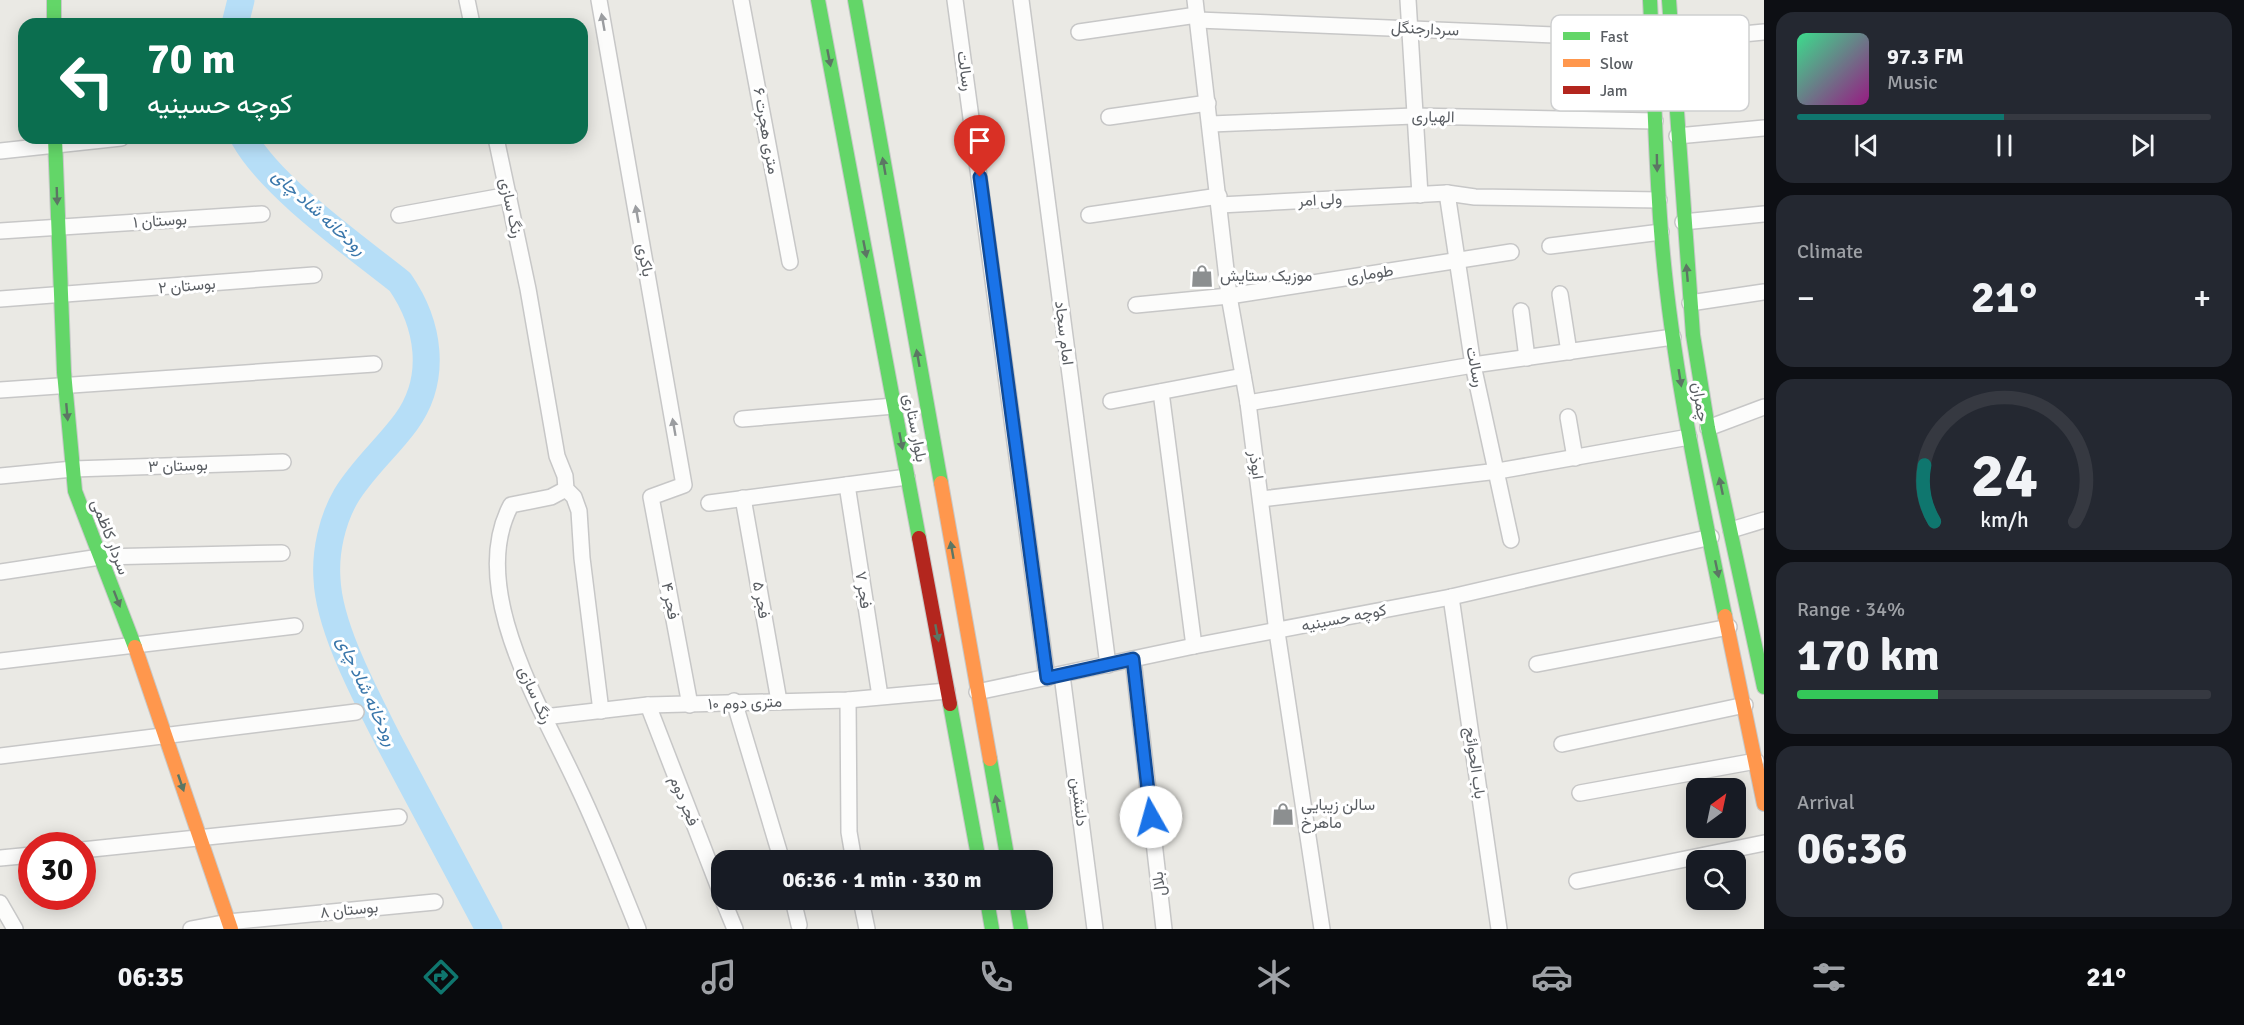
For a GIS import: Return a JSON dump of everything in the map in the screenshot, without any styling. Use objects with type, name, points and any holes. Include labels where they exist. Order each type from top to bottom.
[{"type":"main road","points":[[54,0],[54,18]]},
{"type":"main road","name":"بلوار ستاری","points":[[818,0],[977,850]]},
{"type":"main road","name":"بلوار ستاری","points":[[855,0],[976,692],[1006,850]]},
{"type":"main road","name":"چمران","points":[[1650,0],[1651,15]]},
{"type":"main road","name":"چمران","points":[[1669,0],[1669,15]]},
{"type":"main road","name":"چمران","points":[[1656,111],[1660,232],[1673,337],[1689,437],[1764,804]]},
{"type":"main road","name":"چمران","points":[[1675,111],[1690,303],[1708,428],[1731,530],[1758,621],[1764,687]]},
{"type":"main road","name":"سردار کاظمی","points":[[55,144],[65,385],[75,491],[135,646],[230,926]]},
{"type":"main road","points":[[945,674],[956,661],[963,661],[973,667]]},
{"type":"main road","points":[[951,715],[963,721],[969,720],[980,710]]},
{"type":"main road","points":[[989,910],[992,929]]},
{"type":"main road","points":[[1018,910],[1021,929]]},
{"type":"street","points":[[467,0],[467,18]]},
{"type":"street","name":"باکری","points":[[599,0],[684,485],[651,496]]},
{"type":"street","name":"۶ متری هجرت","points":[[741,0],[790,262]]},
{"type":"street","name":"رسالت","points":[[955,0],[1047,678]]},
{"type":"street","name":"امام سجاد","points":[[1021,0],[1108,665]]},
{"type":"street","points":[[1408,0],[1420,195]]},
{"type":"street","name":"سردارجنگل","points":[[1079,33],[1197,11],[1409,28],[1551,34]]},
{"type":"street","name":"ابوذر","points":[[1197,11],[1230,296],[1248,403],[1277,632],[1322,929]]},
{"type":"street","points":[[1749,33],[1764,32]]},
{"type":"street","points":[[1109,117],[1208,103]]},
{"type":"street","name":"الهیاری","points":[[1211,124],[1414,116],[1656,121]]},
{"type":"street","points":[[1677,136],[1764,128]]},
{"type":"street","points":[[0,151],[43,144]]},
{"type":"street","name":"رنگ سازی","points":[[497,144],[557,456],[565,476],[566,489],[574,497],[579,511],[582,558],[601,711]]},
{"type":"street","name":"رسالت","points":[[1447,193],[1473,364],[1498,471],[1511,540]]},
{"type":"street","name":"ولی امر","points":[[1089,214],[1219,201],[1447,193],[1475,197],[1659,200]]},
{"type":"street","points":[[399,215],[508,195]]},
{"type":"street","name":"بوستان ۱","points":[[0,231],[262,214]]},
{"type":"street","points":[[1683,222],[1764,214]]},
{"type":"street","points":[[1550,246],[1660,232]]},
{"type":"street","name":"طوماری","points":[[1136,305],[1230,296],[1511,252]]},
{"type":"street","name":"بوستان ۲","points":[[0,299],[61,297],[314,274]]},
{"type":"street","points":[[1690,303],[1764,292]]},
{"type":"street","points":[[1560,294],[1569,352]]},
{"type":"street","points":[[1521,311],[1527,358]]},
{"type":"street","points":[[1248,403],[1473,364],[1673,337]]},
{"type":"street","points":[[0,390],[374,364]]},
{"type":"street","points":[[1112,401],[1243,376]]},
{"type":"street","points":[[1161,392],[1194,646]]},
{"type":"street","points":[[742,419],[894,406]]},
{"type":"street","points":[[1708,428],[1764,407]]},
{"type":"street","points":[[1568,417],[1575,458]]},
{"type":"street","points":[[1261,499],[1498,471],[1689,437]]},
{"type":"street","name":"بوستان ۳","points":[[0,476],[73,469],[283,462]]},
{"type":"street","points":[[709,503],[907,477]]},
{"type":"street","name":"فجر ۷","points":[[847,485],[880,696]]},
{"type":"street","name":"رنگ سازی","points":[[566,489],[551,497],[512,505],[505,516],[497,565],[503,607],[518,656],[544,717],[578,786],[638,929]]},
{"type":"street","name":"فجر ۴","points":[[651,496],[690,705]]},
{"type":"street","name":"فجر ۵","points":[[743,498],[779,701]]},
{"type":"street","points":[[1731,530],[1764,520]]},
{"type":"street","name":"کوچه حسینیه","points":[[976,692],[1194,646],[1451,597],[1711,537]]},
{"type":"street","points":[[0,572],[100,557],[282,553]]},
{"type":"street","name":"باب الحوائج","points":[[1451,597],[1499,929]]},
{"type":"street","points":[[0,662],[296,626]]},
{"type":"street","points":[[1537,664],[1729,627]]},
{"type":"street","name":"بلال","points":[[1133,659],[1164,929]]},
{"type":"street","name":"دلنشین","points":[[1062,675],[1095,929]]},
{"type":"street","name":"۱۰ متری دوم","points":[[544,717],[648,705],[690,705],[734,701],[848,700],[947,692]]},
{"type":"street","points":[[848,700],[849,832],[852,850]]},
{"type":"street","points":[[734,701],[779,850]]},
{"type":"street","name":"فجر دوم","points":[[648,705],[711,869]]},
{"type":"street","points":[[1562,744],[1745,705]]},
{"type":"street","points":[[0,756],[356,712]]},
{"type":"street","points":[[1580,793],[1756,760]]},
{"type":"street","points":[[96,849],[399,817]]},
{"type":"street","points":[[1577,881],[1764,843]]},
{"type":"street","points":[[0,858],[18,856]]},
{"type":"street","name":"بوستان ۸","points":[[191,929],[435,902]]},
{"type":"street","points":[[0,903],[15,929]]},
{"type":"street","name":"فجر دوم","points":[[727,910],[735,929]]},
{"type":"street","points":[[796,910],[800,925]]},
{"type":"street","points":[[863,910],[867,929]]},
{"type":"waterway","name":"رودخانه شاد چای","points":[[236,18],[241,0]]},
{"type":"waterway","name":"رودخانه شاد چای","points":[[248,144],[273,176],[293,196],[400,282],[418,315],[426,351],[423,387],[406,422],[360,476],[341,505],[330,536],[327,558],[329,598],[341,640],[360,683],[489,929]]},
{"type":"traffic: fast","points":[[54,0],[54,18]]},
{"type":"traffic: fast","points":[[818,0],[919,538]]},
{"type":"traffic: fast","points":[[855,0],[941,483]]},
{"type":"traffic: fast","points":[[1650,0],[1651,15]]},
{"type":"traffic: fast","points":[[1669,0],[1670,15]]},
{"type":"traffic: fast","points":[[1654,111],[1661,231],[1672,328],[1687,424],[1725,616]]},
{"type":"traffic: fast","points":[[1677,111],[1693,335],[1708,428],[1764,687]]},
{"type":"traffic: fast","points":[[55,144],[64,372],[75,491],[135,647]]},
{"type":"traffic: fast","points":[[950,704],[977,850]]},
{"type":"traffic: fast","points":[[990,759],[1006,850]]},
{"type":"traffic: fast","points":[[989,910],[992,929]]},
{"type":"traffic: fast","points":[[1018,910],[1021,929]]},
{"type":"traffic: slow","points":[[941,483],[990,759]]},
{"type":"traffic: slow","points":[[1725,616],[1764,804]]},
{"type":"traffic: slow","points":[[135,647],[231,929]]},
{"type":"traffic: jam","points":[[919,538],[950,704]]},
{"type":"place","name":"موزیک ستایش","points":[[1202,276]]},
{"type":"place","name":"سالن زیبایی ماهرخ","points":[[1283,814]]},
{"type":"route","points":[[980,177],[1047,678],[1133,659],[1151,817]]}]
